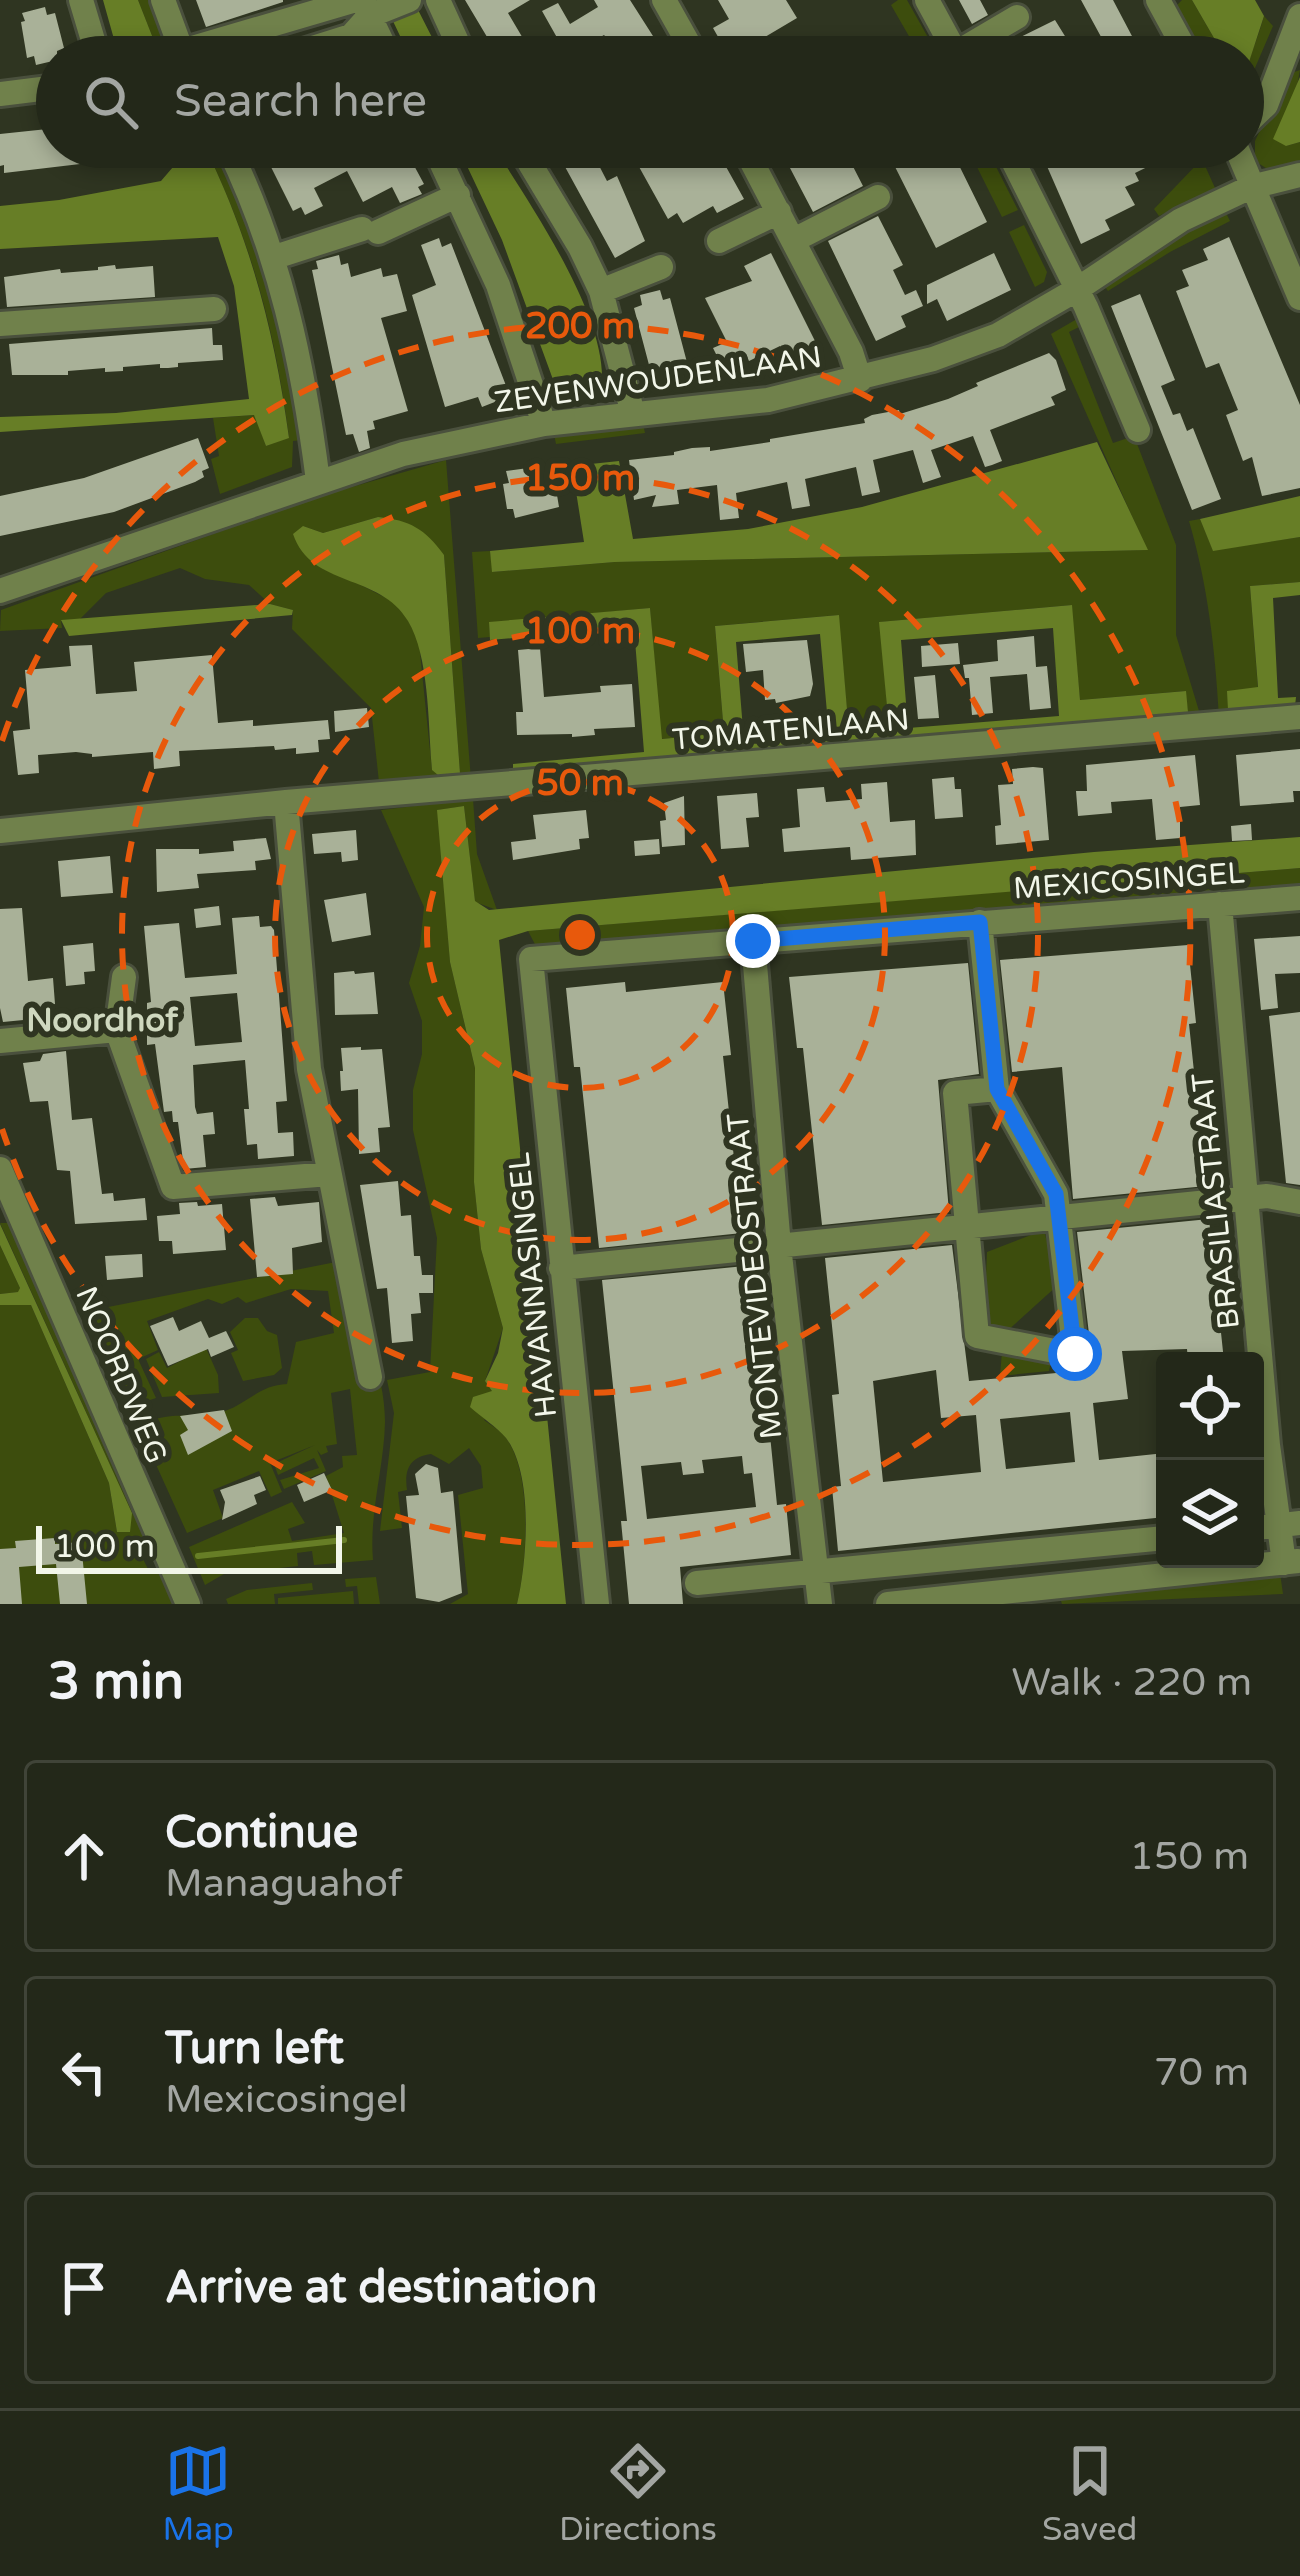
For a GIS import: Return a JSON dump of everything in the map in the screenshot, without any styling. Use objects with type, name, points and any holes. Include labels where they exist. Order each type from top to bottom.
[{"type":"street","points":[[81,0],[92,36]]},
{"type":"street","points":[[163,0],[176,36]]},
{"type":"street","points":[[252,36],[410,0]]},
{"type":"street","points":[[438,0],[454,36]]},
{"type":"street","points":[[664,0],[684,36]]},
{"type":"street","points":[[927,0],[947,36]]},
{"type":"street","points":[[1158,0],[1178,36]]},
{"type":"street","points":[[353,36],[368,6]]},
{"type":"street","points":[[368,6],[380,36]]},
{"type":"street","points":[[1264,107],[1300,16]]},
{"type":"street","points":[[987,36],[1017,17]]},
{"type":"street","points":[[0,94],[36,90]]},
{"type":"street","points":[[237,168],[275,257],[304,376],[319,481]]},
{"type":"street","points":[[444,168],[497,285],[544,424]]},
{"type":"street","points":[[533,168],[601,291],[634,414]]},
{"type":"street","points":[[756,168],[851,352],[860,380]]},
{"type":"street","points":[[1017,168],[1138,430]]},
{"type":"street","points":[[1244,168],[1300,298]]},
{"type":"street","name":"ZEVENWOUDENLAAN","points":[[0,591],[403,454],[544,424],[768,400],[860,380],[998,335],[1181,220],[1251,187],[1300,175]]},
{"type":"street","points":[[275,257],[370,230],[458,195]]},
{"type":"street","points":[[794,241],[878,196]]},
{"type":"street","points":[[719,241],[779,212]]},
{"type":"street","points":[[601,291],[661,267]]},
{"type":"street","points":[[0,324],[214,309]]},
{"type":"street","name":"TOMATENLAAN","points":[[0,831],[286,802],[1300,717]]},
{"type":"street","points":[[286,802],[310,1069],[370,1377]]},
{"type":"street","name":"MEXICOSINGEL","points":[[531,959],[1300,898]]},
{"type":"street","name":"BRASILIASTRAAT","points":[[1220,904],[1268,1445],[1278,1526],[1292,1562]]},
{"type":"street","points":[[980,922],[997,1089],[1056,1194],[1075,1354],[977,1336],[955,1093],[997,1089]]},
{"type":"street","name":"MONTEVIDEOSTRAAT","points":[[753,941],[779,1246],[820,1604]]},
{"type":"street","name":"HAVANNASINGEL","points":[[531,959],[597,1604]]},
{"type":"street","points":[[124,977],[117,1030],[173,1187],[328,1174]]},
{"type":"street","points":[[0,1041],[117,1030]]},
{"type":"street","name":"NOORDWEG","points":[[0,1168],[188,1604]]},
{"type":"street","points":[[561,1268],[1267,1196],[1300,1202]]},
{"type":"street","points":[[697,1583],[1156,1539]]},
{"type":"street","points":[[888,1604],[1292,1562]]},
{"type":"shaded area","points":[[103,0],[138,0],[152,36],[113,36]]},
{"type":"shaded area","points":[[138,0],[152,0],[166,36],[152,36]]},
{"type":"shaded area","points":[[383,0],[413,0],[431,36],[400,36]]},
{"type":"shaded area","points":[[907,0],[927,36],[909,36],[891,5]]},
{"type":"shaded area","points":[[1182,0],[1192,0],[1213,36],[1191,36],[1175,7]]},
{"type":"shaded area","points":[[1192,0],[1255,0],[1264,16],[1257,36],[1213,36]]},
{"type":"shaded area","points":[[1264,16],[1273,26],[1264,47],[1264,36],[1258,36]]},
{"type":"shaded area","points":[[1300,70],[1286,146],[1300,142],[1300,164],[1272,172],[1264,167],[1264,122],[1286,75]]},
{"type":"shaded area","points":[[1300,77],[1300,142],[1286,146],[1273,139]]},
{"type":"shaded area","points":[[172,168],[215,168],[259,289],[289,438],[266,446],[254,415],[0,432],[0,417],[116,413],[249,399],[234,286],[218,237],[0,249],[0,206],[161,181]]},
{"type":"shaded area","points":[[214,168],[227,168],[267,261],[302,440],[293,441],[292,467],[220,494],[211,459],[219,456],[213,418],[255,415],[266,446],[289,437],[277,360],[236,218]]},
{"type":"shaded area","points":[[468,168],[507,168],[578,291],[591,322],[602,379],[555,385],[502,240]]},
{"type":"shaded area","points":[[978,168],[997,168],[1018,210],[1002,217]]},
{"type":"shaded area","points":[[1193,168],[1206,168],[1215,188],[1159,216],[1154,209]]},
{"type":"shaded area","points":[[1226,213],[1230,221],[1108,291],[1102,283],[1173,239]]},
{"type":"shaded area","points":[[1024,225],[1047,272],[1044,282],[1035,287],[1009,232]]},
{"type":"shaded area","points":[[1082,316],[1085,324],[1069,332],[1113,443],[1134,436],[1176,545],[1176,635],[1199,711],[1188,712],[1185,691],[1080,700],[1071,605],[880,622],[888,717],[848,721],[838,615],[715,626],[724,734],[661,739],[650,608],[489,623],[490,637],[478,638],[472,552],[490,551],[493,572],[615,562],[1147,550],[1051,334]]},
{"type":"shaded area","points":[[643,424],[645,433],[556,444],[554,434]]},
{"type":"shaded area","points":[[1097,442],[1148,550],[615,562],[492,572],[490,551],[584,542],[572,466],[619,461],[633,539],[748,529],[862,507]]},
{"type":"shaded area","points":[[446,460],[471,780],[379,782],[371,708],[292,629],[293,610],[270,604],[249,585],[205,579],[180,568],[106,593],[80,619],[61,621],[62,628],[0,631],[1,610],[317,497]],"holes":[[[378,517],[444,555],[460,773],[432,770],[419,643],[407,618],[392,601],[349,579],[303,526],[323,533]]]},
{"type":"shaded area","points":[[1300,496],[1300,537],[1213,551],[1200,519]]},
{"type":"shaded area","points":[[378,517],[416,527],[444,555],[460,773],[438,775],[432,770],[424,673],[408,621],[381,595],[315,564],[293,534],[303,526],[323,533]]},
{"type":"shaded area","points":[[1200,519],[1213,550],[1300,537],[1300,582],[1250,586],[1258,690],[1295,706],[1219,716],[1210,618],[1189,521]]},
{"type":"shaded area","points":[[1300,582],[1300,595],[1273,598],[1278,698],[1296,697],[1295,706],[1228,710],[1227,691],[1258,687],[1250,586]]},
{"type":"shaded area","points":[[270,604],[293,610],[292,615],[69,636],[61,620]]},
{"type":"shaded area","points":[[1072,605],[1080,700],[1186,691],[1188,712],[513,772],[513,764],[644,752],[634,628],[490,640],[489,622],[650,608],[662,739],[724,733],[715,626],[839,615],[848,721],[888,717],[879,622]],"holes":[[[1053,628],[1059,716],[908,728],[901,640]],[[820,634],[829,735],[744,742],[736,642]]]},
{"type":"shaded area","points":[[473,799],[477,854],[497,910],[475,902],[464,806],[438,810],[450,962],[475,1068],[474,1182],[481,1249],[503,1328],[485,1381],[504,1404],[484,1420],[504,1435],[515,1454],[524,1496],[525,1543],[517,1604],[450,1604],[468,1594],[458,1495],[483,1488],[481,1466],[469,1448],[449,1464],[431,1454],[413,1461],[407,1490],[398,1492],[402,1528],[380,1531],[394,1413],[387,1380],[430,1372],[437,1238],[413,1130],[422,1021],[409,983],[420,946],[424,907],[381,810]]},
{"type":"shaded area","points":[[464,806],[475,901],[489,910],[1300,837],[1300,868],[528,931],[499,940],[566,1604],[517,1604],[525,1543],[521,1474],[506,1438],[470,1407],[473,1397],[492,1391],[485,1381],[503,1328],[481,1249],[474,1182],[475,1068],[450,962],[437,810]]},
{"type":"shaded area","points":[[1300,868],[1300,886],[1239,892],[1239,873]]},
{"type":"shaded area","points":[[1216,874],[1217,892],[538,950],[528,931]]},
{"type":"shaded area","points":[[0,1223],[11,1223],[148,1537],[137,1547],[149,1571],[163,1573],[177,1604],[0,1604],[0,1305],[31,1305],[109,1483],[117,1532],[132,1513]]},
{"type":"shaded area","points":[[0,1224],[132,1513],[130,1532],[117,1532],[109,1483],[31,1305],[0,1305],[0,1294],[20,1288],[0,1245]]},
{"type":"shaded area","points":[[1044,1230],[1058,1285],[1005,1333],[984,1325],[987,1252]]},
{"type":"shaded area","points":[[0,1245],[20,1288],[19,1292],[0,1294]]},
{"type":"shaded area","points":[[341,1261],[384,1402],[373,1560],[314,1565],[312,1551],[297,1553],[298,1566],[224,1574],[205,1585],[189,1547],[292,1502],[305,1523],[288,1529],[292,1541],[344,1533],[326,1476],[343,1467],[342,1456],[357,1455],[350,1389],[331,1393],[337,1444],[326,1446],[328,1452],[321,1455],[317,1450],[326,1471],[284,1489],[280,1480],[319,1468],[314,1458],[278,1475],[274,1464],[315,1445],[270,1463],[282,1492],[271,1497],[259,1471],[213,1490],[223,1518],[187,1533],[139,1427],[170,1416],[225,1411],[287,1384],[296,1342],[334,1333],[328,1291],[291,1289],[246,1303],[238,1297],[222,1304],[208,1299],[147,1321],[158,1350],[138,1359],[156,1398],[129,1407],[88,1311]]},
{"type":"shaded area","points":[[245,1318],[258,1318],[267,1331],[277,1335],[282,1368],[274,1375],[243,1381],[231,1353],[238,1350],[230,1332]]},
{"type":"shaded area","points":[[206,1348],[218,1375],[219,1393],[162,1397],[146,1359],[159,1352],[167,1368]]},
{"type":"shaded area","points":[[1002,1351],[1052,1357],[1049,1371],[1000,1376]]},
{"type":"shaded area","points":[[1280,1573],[1283,1594],[1062,1604],[1059,1595]]},
{"type":"shaded area","points":[[376,1577],[380,1604],[359,1604],[357,1586],[346,1587],[345,1579]]},
{"type":"shaded area","points":[[312,1583],[313,1590],[274,1594],[275,1604],[228,1604],[226,1599],[247,1590]]},
{"type":"shaded area","points":[[353,1591],[354,1604],[278,1604],[278,1598]]},
{"type":"building","points":[[196,0],[283,0],[283,2],[206,27]]},
{"type":"building","points":[[465,0],[530,0],[508,13],[522,36],[486,36]]},
{"type":"building","points":[[594,0],[630,0],[653,36],[556,36],[542,11],[558,3],[570,24],[598,7]]},
{"type":"building","points":[[718,0],[786,0],[797,18],[766,36],[718,36],[713,28],[729,19]]},
{"type":"building","points":[[959,0],[980,0],[988,15],[972,24]]},
{"type":"building","points":[[1081,0],[1113,0],[1132,36],[1101,36]]},
{"type":"building","points":[[45,7],[47,15],[55,13],[61,36],[36,36],[36,65],[34,56],[27,58],[22,13]]},
{"type":"building","points":[[1055,20],[1065,36],[1023,36]]},
{"type":"building","points":[[36,130],[36,168],[46,168],[4,173],[0,134]]},
{"type":"building","points":[[272,168],[415,168],[424,184],[418,187],[422,194],[400,203],[392,187],[363,202],[347,171],[314,188],[323,206],[305,215],[301,207],[293,211]]},
{"type":"building","points":[[566,168],[600,168],[607,181],[617,176],[645,241],[615,258]]},
{"type":"building","points":[[640,168],[727,168],[744,199],[717,213],[713,206],[683,223],[677,213],[668,219]]},
{"type":"building","points":[[790,168],[854,168],[863,186],[813,212]]},
{"type":"building","points":[[896,168],[960,168],[987,222],[936,248]]},
{"type":"building","points":[[1048,168],[1145,168],[1135,173],[1139,181],[1125,187],[1135,205],[1105,220],[1110,230],[1081,244]]},
{"type":"building","points":[[878,216],[903,265],[893,270],[905,295],[916,290],[923,306],[901,316],[906,327],[876,341],[828,241]]},
{"type":"building","points":[[1229,237],[1300,405],[1300,488],[1262,496],[1252,457],[1243,461],[1226,415],[1238,410],[1219,363],[1206,368],[1176,291],[1189,286],[1182,270],[1208,260],[1203,249]]},
{"type":"building","points":[[439,238],[442,247],[451,243],[510,396],[482,407],[478,397],[445,407],[412,295],[436,285],[421,245]]},
{"type":"building","points":[[771,253],[818,347],[809,351],[813,358],[791,369],[780,346],[749,361],[746,354],[722,366],[713,348],[727,342],[705,298],[752,281],[744,266]]},
{"type":"building","points":[[994,253],[1011,290],[947,321],[937,299],[927,304],[927,285]]},
{"type":"building","points":[[339,255],[341,265],[348,263],[351,277],[381,268],[383,277],[397,274],[407,311],[381,318],[408,411],[373,421],[375,429],[367,431],[370,448],[359,452],[353,434],[346,435],[312,270],[318,269],[316,261]]},
{"type":"building","points":[[115,265],[116,269],[153,266],[155,297],[7,307],[4,277]]},
{"type":"building","points":[[660,290],[663,300],[670,298],[689,370],[682,372],[685,382],[665,387],[662,377],[653,380],[634,308],[642,305],[640,295]]},
{"type":"building","points":[[1140,294],[1175,380],[1161,386],[1173,415],[1180,413],[1187,431],[1193,428],[1221,499],[1192,510],[1111,306]]},
{"type":"building","points":[[212,328],[213,345],[222,345],[223,360],[168,368],[160,364],[123,367],[123,371],[105,372],[105,368],[68,371],[68,375],[12,375],[9,344]]},
{"type":"building","points":[[1049,353],[1066,390],[1051,397],[1055,405],[990,430],[1002,461],[992,465],[985,467],[973,436],[931,450],[941,477],[923,483],[913,450],[873,460],[880,492],[862,496],[856,467],[805,479],[810,506],[792,509],[787,482],[736,493],[739,518],[720,520],[717,485],[677,490],[679,504],[652,507],[656,495],[634,500],[629,460],[692,448],[710,447],[710,451],[770,442],[865,423],[872,415],[899,410],[900,414],[948,399]]},
{"type":"building","points":[[198,438],[209,468],[195,482],[114,512],[0,536],[0,496],[84,478]]},
{"type":"building","points":[[543,466],[546,484],[555,483],[559,507],[515,518],[513,509],[507,509],[506,471]]},
{"type":"building","points":[[1034,636],[1036,667],[1047,666],[1051,708],[1030,710],[1027,674],[990,677],[993,713],[972,715],[969,678],[965,678],[963,665],[998,661],[997,640]]},
{"type":"building","points":[[807,640],[813,684],[810,696],[776,703],[765,700],[763,670],[746,672],[743,644]]},
{"type":"building","points":[[958,643],[960,664],[922,667],[921,646]]},
{"type":"building","points":[[92,645],[96,694],[137,691],[134,662],[212,655],[218,723],[253,720],[253,726],[328,720],[330,739],[318,740],[319,752],[296,754],[296,748],[275,750],[274,746],[179,751],[180,766],[154,769],[153,752],[38,755],[39,773],[18,775],[13,731],[30,729],[25,670],[71,666],[69,646]]},
{"type":"building","points":[[540,648],[544,697],[632,684],[635,727],[594,729],[595,735],[572,737],[517,735],[516,712],[523,712],[518,650]]},
{"type":"building","points":[[935,675],[939,718],[918,719],[914,677]]},
{"type":"building","points":[[367,708],[369,727],[335,732],[334,711]]},
{"type":"building","points":[[1300,749],[1300,791],[1293,791],[1294,802],[1240,806],[1236,755]]},
{"type":"building","points":[[1195,755],[1200,805],[1180,807],[1180,838],[1156,840],[1152,799],[1111,802],[1112,813],[1078,816],[1076,791],[1087,791],[1086,765]]},
{"type":"building","points":[[1043,768],[1049,840],[996,845],[995,826],[1001,825],[998,785],[1013,784],[1012,769]]},
{"type":"building","points":[[954,777],[955,789],[961,789],[963,817],[935,819],[932,779]]},
{"type":"building","points":[[887,782],[890,822],[915,820],[916,855],[851,860],[850,847],[784,852],[782,829],[800,827],[797,789],[824,787],[826,802],[862,799],[861,784]]},
{"type":"building","points":[[757,793],[759,817],[746,818],[749,847],[721,849],[717,796]]},
{"type":"building","points":[[684,796],[685,845],[662,847],[664,803]]},
{"type":"building","points":[[586,810],[589,838],[579,839],[580,849],[513,860],[511,842],[536,839],[533,815]]},
{"type":"building","points":[[1251,824],[1252,840],[1232,841],[1231,826]]},
{"type":"building","points":[[356,830],[358,860],[342,862],[341,852],[314,854],[312,834]]},
{"type":"building","points":[[266,838],[271,859],[255,861],[256,870],[197,874],[199,888],[157,892],[156,849],[199,849],[199,854],[234,851],[233,841]]},
{"type":"building","points":[[659,839],[660,854],[635,856],[634,841]]},
{"type":"building","points":[[110,856],[113,893],[61,897],[58,861]]},
{"type":"building","points":[[366,893],[371,935],[332,942],[324,900]]},
{"type":"building","points":[[219,906],[221,925],[196,928],[194,909]]},
{"type":"building","points":[[22,908],[28,981],[53,978],[55,1004],[43,1006],[44,1018],[3,1022],[0,909]]},
{"type":"building","points":[[259,916],[260,927],[274,930],[287,1101],[276,1102],[278,1133],[293,1132],[294,1156],[258,1159],[257,1144],[247,1145],[245,1060],[193,1065],[197,1114],[213,1112],[215,1134],[203,1135],[206,1167],[184,1169],[178,1122],[173,1122],[172,1111],[164,1112],[155,1044],[147,1045],[147,1003],[151,1002],[144,926],[179,923],[185,978],[237,974],[232,918]],"holes":[[[237,993],[242,1042],[195,1046],[190,997]]]},
{"type":"building","points":[[1300,936],[1300,973],[1275,974],[1278,1008],[1261,1010],[1254,939]]},
{"type":"building","points":[[93,943],[95,971],[84,972],[85,984],[66,986],[63,946]]},
{"type":"building","points":[[1188,945],[1196,1023],[1189,1024],[1206,1186],[1073,1199],[1062,1067],[1012,1072],[1000,960]]},
{"type":"building","points":[[968,963],[979,1074],[938,1080],[949,1212],[822,1225],[803,1048],[797,1048],[789,977]]},
{"type":"building","points":[[374,972],[378,1014],[335,1015],[334,973]]},
{"type":"building","points":[[625,982],[626,992],[723,982],[731,1055],[723,1056],[742,1233],[599,1248],[580,1067],[574,1067],[566,988]]},
{"type":"building","points":[[1300,1012],[1300,1185],[1286,1183],[1269,1016]]},
{"type":"building","points":[[341,1048],[382,1049],[390,1127],[378,1128],[380,1152],[359,1154],[358,1089],[341,1091],[340,1071]]},
{"type":"building","points":[[66,1051],[72,1120],[92,1118],[102,1194],[113,1193],[114,1201],[145,1198],[147,1220],[75,1224],[70,1171],[57,1170],[48,1101],[30,1102],[23,1063]]},
{"type":"building","points":[[398,1181],[401,1216],[411,1215],[414,1256],[420,1256],[422,1275],[433,1275],[433,1293],[419,1293],[421,1313],[411,1314],[413,1341],[392,1343],[387,1288],[377,1289],[360,1185]]},
{"type":"building","points":[[275,1197],[278,1206],[319,1202],[322,1242],[292,1248],[293,1274],[257,1277],[250,1199]]},
{"type":"building","points":[[197,1202],[198,1206],[222,1204],[226,1250],[173,1254],[172,1241],[159,1241],[157,1216],[180,1214],[179,1203]]},
{"type":"building","points":[[1209,1219],[1223,1352],[1122,1351],[1128,1399],[1093,1403],[1099,1460],[1156,1454],[1156,1518],[838,1551],[832,1487],[841,1486],[832,1395],[839,1394],[825,1258],[952,1245],[969,1381],[1093,1368],[1077,1232]],"holes":[[[936,1370],[941,1418],[976,1415],[981,1472],[883,1482],[873,1381]],[[1070,1412],[1075,1462],[1006,1469],[1000,1419]]]},
{"type":"building","points":[[142,1254],[143,1277],[107,1280],[105,1256]]},
{"type":"building","points":[[745,1266],[760,1406],[767,1405],[777,1505],[786,1504],[791,1555],[680,1567],[683,1604],[629,1604],[621,1521],[627,1521],[602,1280]],"holes":[[[742,1456],[744,1474],[752,1473],[756,1507],[647,1519],[641,1466],[681,1462],[683,1475],[704,1473],[702,1460]]]},
{"type":"building","points":[[173,1317],[179,1331],[201,1321],[209,1338],[226,1331],[234,1347],[211,1357],[208,1349],[168,1366],[150,1326]]},
{"type":"building","points":[[224,1410],[232,1431],[188,1455],[180,1435],[188,1430],[180,1416]]},
{"type":"building","points":[[426,1464],[438,1468],[441,1493],[453,1491],[462,1593],[439,1602],[416,1598],[406,1496],[419,1495],[415,1474]]},
{"type":"building","points":[[324,1473],[332,1490],[304,1502],[297,1485]]},
{"type":"building","points":[[260,1476],[266,1490],[254,1495],[257,1504],[222,1520],[225,1502],[220,1490]]},
{"type":"building","points":[[55,1538],[55,1544],[81,1542],[87,1604],[60,1604],[56,1564],[19,1567],[22,1604],[0,1604],[0,1549],[16,1548],[15,1541]]},
{"type":"waterway","points":[[198,1556],[344,1540]]},
{"type":"district","name":"Noordhof","points":[[102,1020]]},
{"type":"route","points":[[753,941],[980,922],[997,1089],[1056,1194],[1075,1354]]}]
